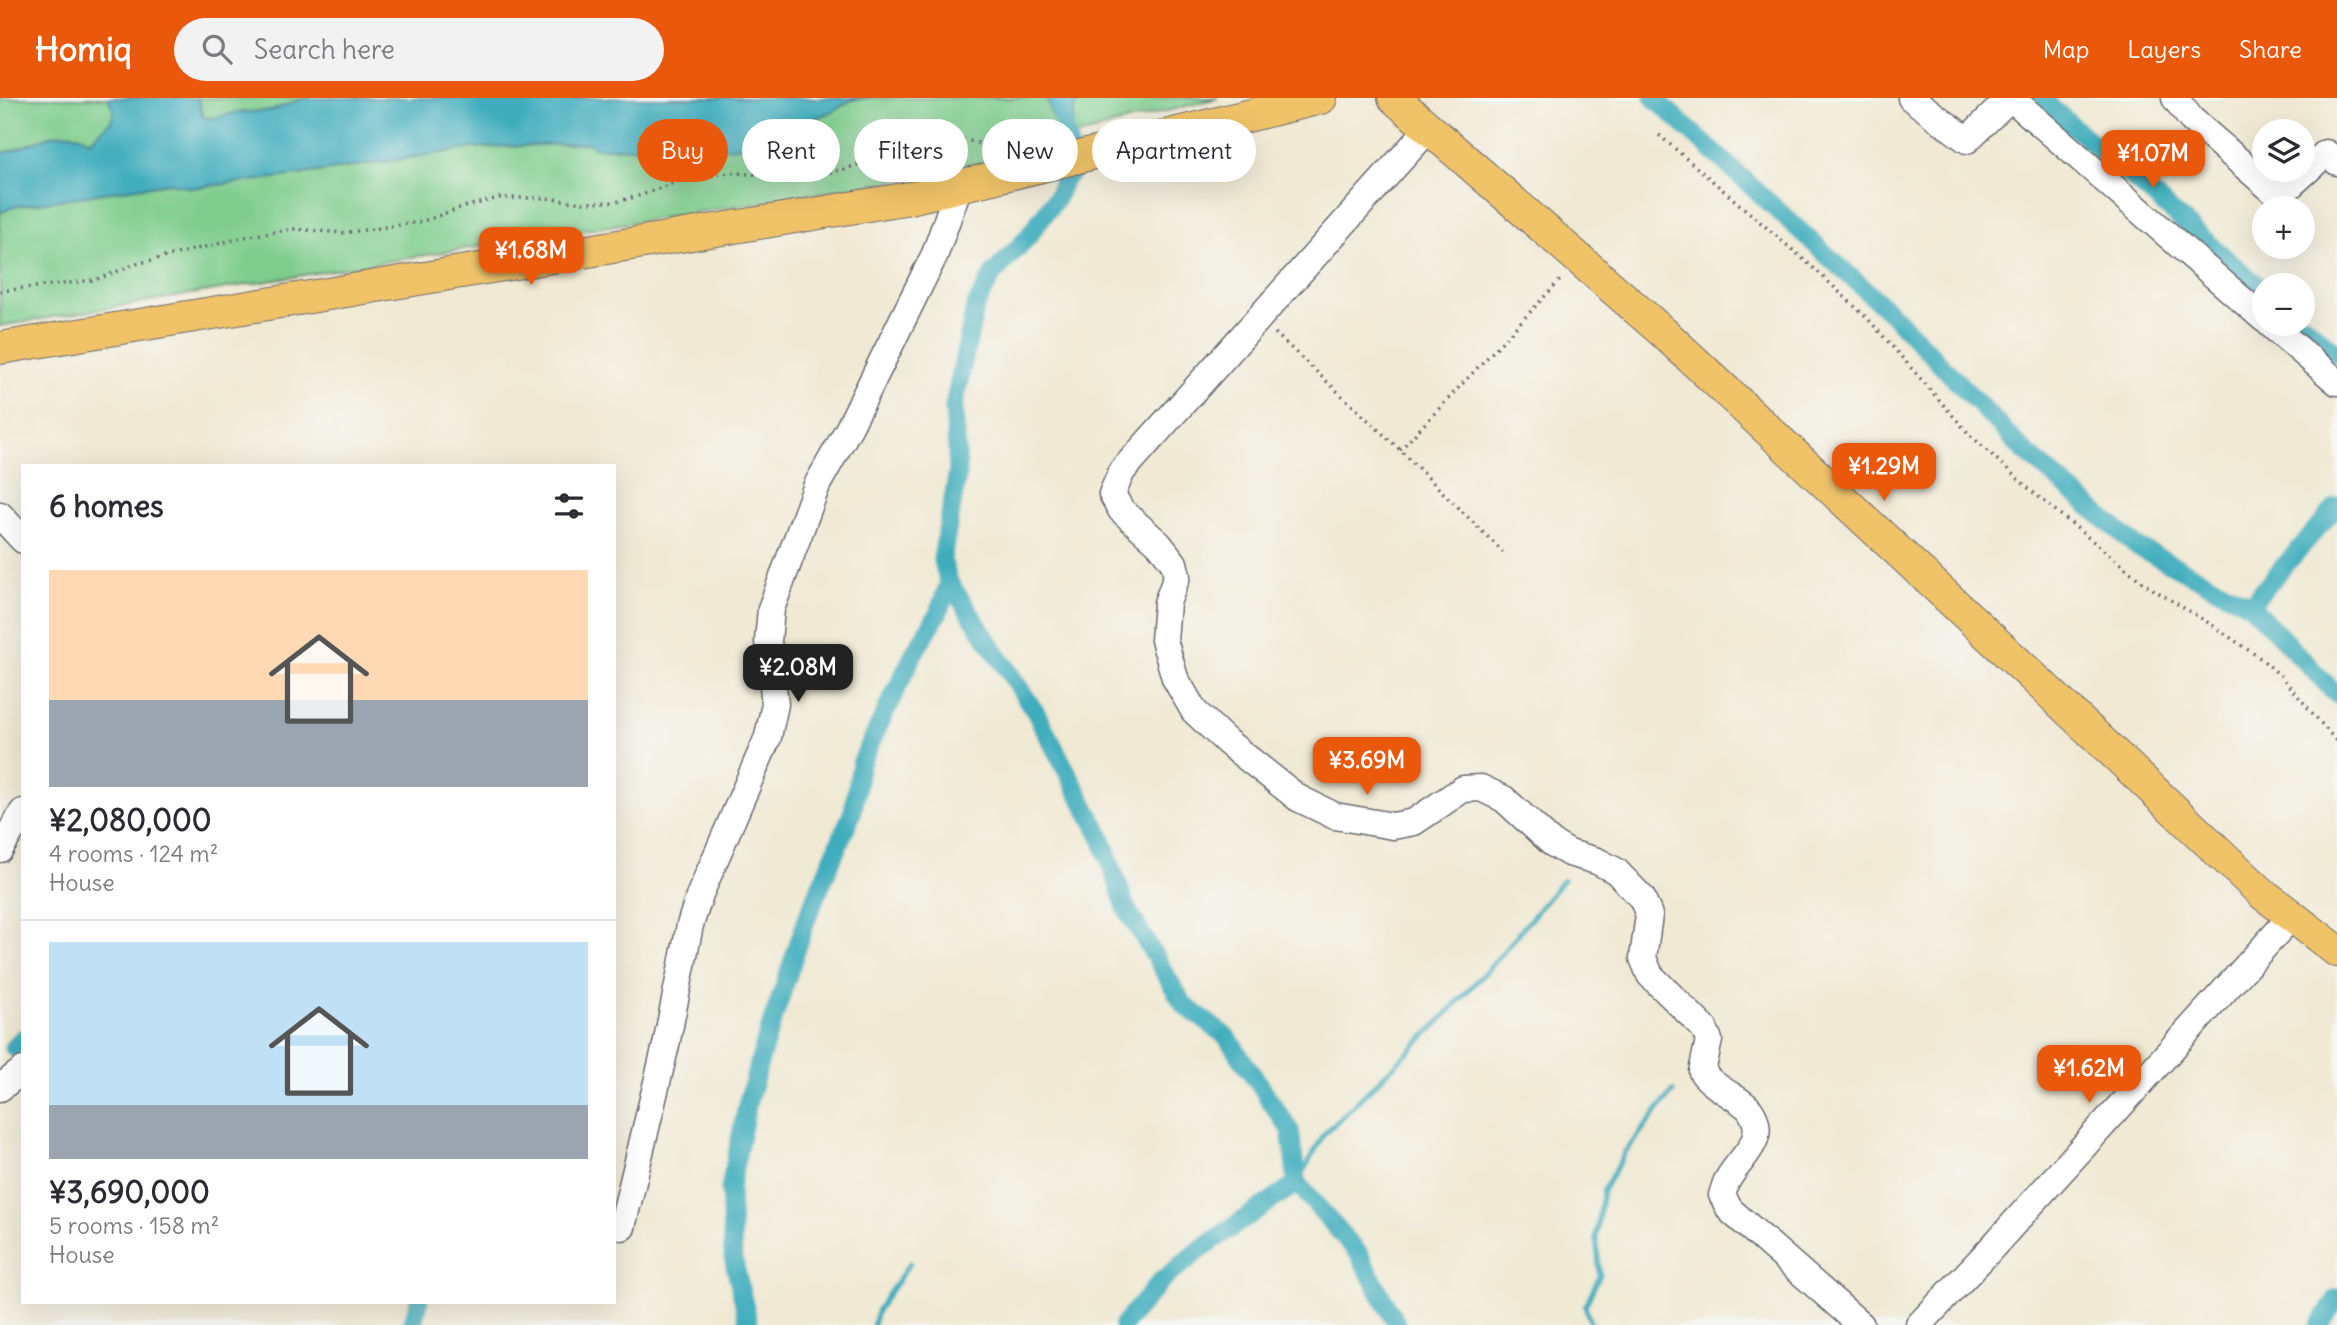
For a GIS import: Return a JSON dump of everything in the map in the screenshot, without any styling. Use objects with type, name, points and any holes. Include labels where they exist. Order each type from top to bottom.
[{"type":"main road","points":[[1078,156],[1321,98]]},
{"type":"main road","points":[[1394,98],[1684,352],[2262,893],[2337,951]]},
{"type":"main road","points":[[3,352],[910,198],[982,180]]},
{"type":"street","points":[[1911,98],[1967,140],[2010,98],[2252,309]]},
{"type":"street","points":[[2175,98],[2191,119],[2279,197],[2326,153],[2337,162]]},
{"type":"street","points":[[1429,128],[1122,471],[1112,494],[1121,510],[1159,544],[1174,563],[1177,576],[1167,603],[1164,639],[1175,678],[1194,710],[1227,742],[1298,798],[1335,816],[1394,826],[1414,822],[1463,789],[1481,788],[1504,799],[1552,843],[1569,853],[1597,861],[1616,872],[1642,898],[1649,915],[1643,958],[1650,975],[1704,1028],[1709,1040],[1702,1072],[1709,1082],[1749,1110],[1757,1131],[1751,1148],[1728,1179],[1723,1195],[1730,1210],[1861,1325]]},
{"type":"street","points":[[622,1227],[666,1045],[690,925],[700,894],[768,737],[775,704],[768,641],[771,609],[817,485],[849,428],[935,254],[959,186]]},
{"type":"street","points":[[2284,336],[2337,382]]},
{"type":"street","points":[[0,515],[21,538]]},
{"type":"street","points":[[0,849],[21,815]]},
{"type":"street","points":[[1919,1325],[2291,916]]},
{"type":"street","points":[[0,1088],[21,1072]]},
{"type":"path","points":[[1659,135],[1817,271],[1869,320],[1969,434],[2018,479],[2146,585],[2260,658],[2280,676],[2337,742]]},
{"type":"path","points":[[0,291],[94,279],[136,264],[249,236],[295,229],[344,233],[421,222],[499,198],[546,198],[582,203],[616,202],[696,177],[730,173],[810,177],[875,159],[905,143],[953,137],[982,144]]},
{"type":"path","points":[[1400,450],[1579,260]]},
{"type":"path","points":[[1259,318],[1400,450],[1503,552]]},
{"type":"green space","points":[[0,98],[1218,98],[1136,119],[1092,119],[1092,132],[1078,136],[1078,119],[982,119],[982,166],[968,169],[968,119],[854,119],[854,182],[888,182],[0,326]]},
{"type":"water","points":[[108,98],[198,98],[203,117],[214,118],[237,112],[271,111],[304,98],[873,98],[852,100],[834,111],[812,119],[742,119],[742,146],[728,148],[728,119],[637,119],[637,148],[596,148],[588,143],[474,148],[192,188],[169,183],[13,207],[0,213],[0,153],[55,135],[78,135],[90,141],[111,121],[114,112]]},
{"type":"water","points":[[1047,98],[1080,98],[1074,108],[1074,119],[1053,119]]},
{"type":"waterway","points":[[1058,98],[1074,170],[1064,178],[1057,197],[1028,237],[993,274],[975,307],[954,406],[958,471],[942,559],[949,582],[1036,713],[1101,836],[1126,908],[1184,1005],[1227,1037],[1290,1130],[1297,1183]]},
{"type":"waterway","points":[[1654,98],[1894,316],[2021,448],[2136,546],[2250,605],[2337,695]]},
{"type":"waterway","points":[[2040,98],[2252,281]]},
{"type":"waterway","points":[[2315,334],[2337,353]]},
{"type":"waterway","points":[[2250,605],[2337,506]]},
{"type":"waterway","points":[[749,1325],[733,1257],[730,1188],[748,1101],[808,915],[853,811],[861,763],[914,653],[938,614],[949,582]]},
{"type":"waterway","points":[[1297,1183],[1324,1134],[1436,1025],[1495,962],[1563,880]]},
{"type":"waterway","points":[[14,1047],[21,1040]]},
{"type":"waterway","points":[[1591,1325],[1585,1306],[1600,1275],[1596,1238],[1603,1191],[1625,1152],[1673,1091]]},
{"type":"waterway","points":[[1123,1325],[1161,1281],[1202,1248],[1297,1183],[1359,1254],[1397,1325]]},
{"type":"waterway","points":[[873,1325],[878,1309],[910,1263]]},
{"type":"waterway","points":[[2319,1325],[2337,1298]]},
{"type":"waterway","points":[[412,1325],[418,1304]]}]
